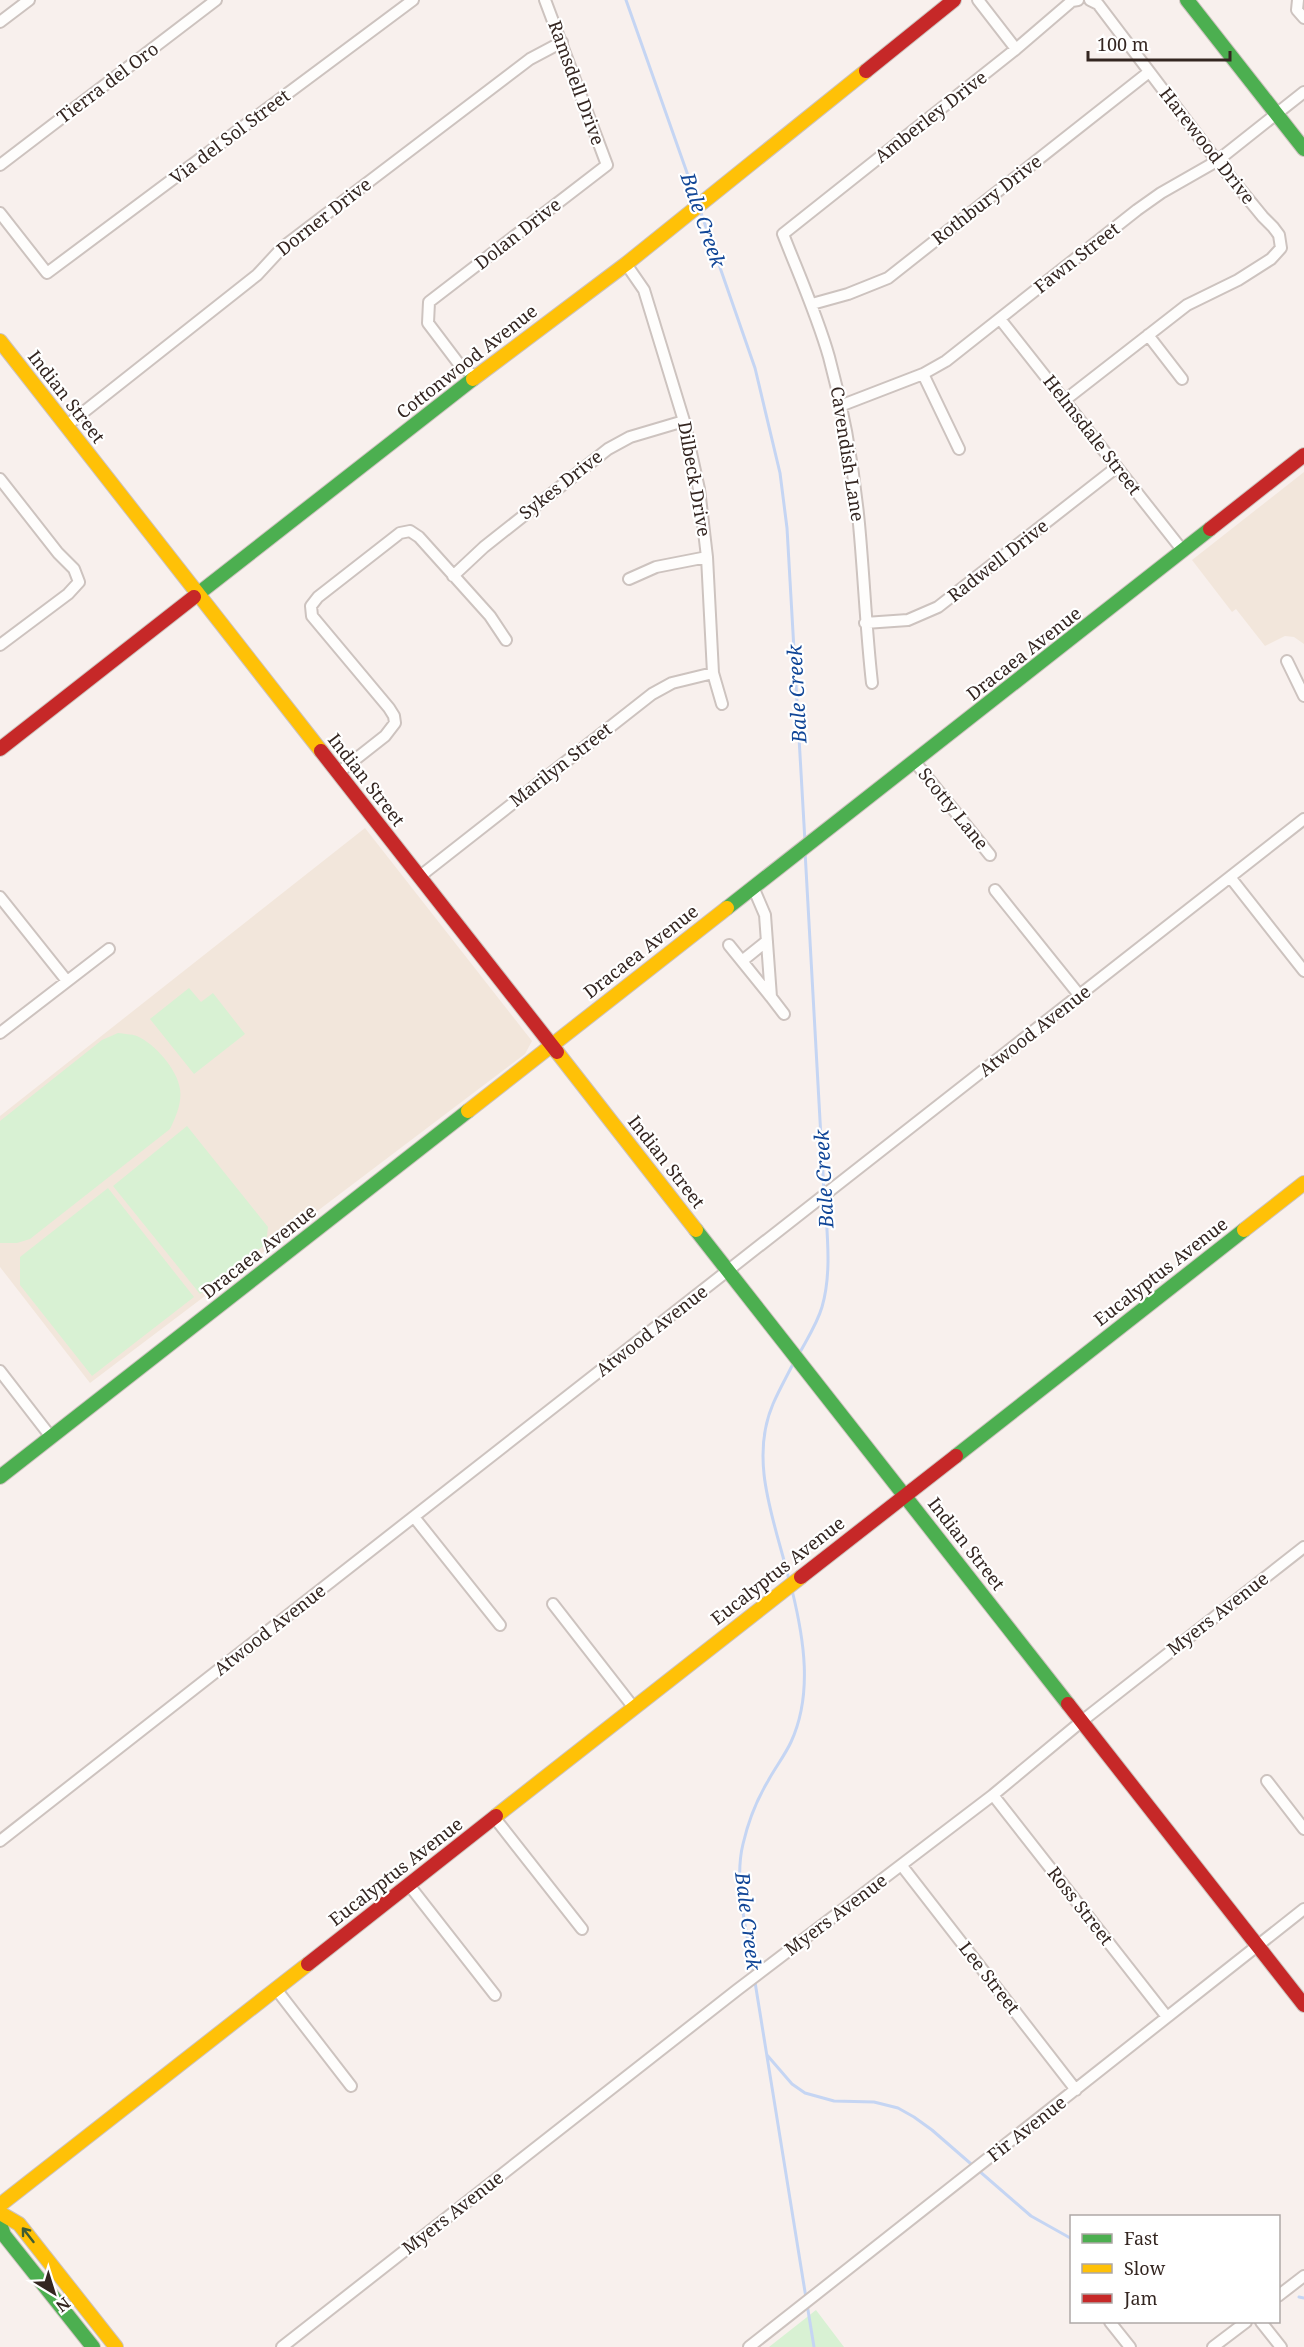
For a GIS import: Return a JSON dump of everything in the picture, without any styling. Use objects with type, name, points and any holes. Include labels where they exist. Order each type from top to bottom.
[{"type":"street","points":[[0,22],[29,0]]},
{"type":"street","name":"Tierra del Oro","points":[[0,165],[216,0]]},
{"type":"street","name":"Via del Sol Street","points":[[0,213],[47,273],[413,0]]},
{"type":"street","name":"Ramsdell Drive","points":[[545,0],[607,165]]},
{"type":"street","name":"Cottonwood Avenue","points":[[0,749],[199,596],[475,378],[626,264],[682,216],[954,0]]},
{"type":"street","points":[[978,0],[1016,49]]},
{"type":"street","name":"Amberley Drive","points":[[783,234],[1072,2],[1078,0]]},
{"type":"street","name":"Harewood Drive","points":[[1090,0],[1098,4],[1217,161],[1279,236],[1281,248],[1271,259],[1238,280],[1187,305],[1148,335]]},
{"type":"street","points":[[1187,0],[1304,149]]},
{"type":"street","points":[[1298,0],[1297,10],[1304,18]]},
{"type":"street","name":"Dorner Drive","points":[[66,426],[257,275],[283,247],[530,59],[562,42]]},
{"type":"street","name":"Rothbury Drive","points":[[812,304],[848,294],[888,278],[1149,72]]},
{"type":"street","name":"Fawn Street","points":[[840,406],[923,374],[946,361],[1137,210],[1161,193],[1217,161],[1304,92]]},
{"type":"street","name":"Dolan Drive","points":[[475,378],[459,364],[428,323],[429,302],[607,165]]},
{"type":"street","name":"Cavendish Lane","points":[[783,234],[812,304],[829,357],[840,406],[859,523],[865,623],[872,682]]},
{"type":"street","name":"Dilbeck Drive","points":[[626,264],[644,290],[684,421],[699,489],[707,557],[713,673],[723,704]]},
{"type":"street","name":"Helmsdale Street","points":[[1000,318],[1184,551]]},
{"type":"street","points":[[1065,400],[1148,335],[1182,379]]},
{"type":"street","name":"Indian Street","points":[[0,341],[1304,2005]]},
{"type":"street","points":[[923,374],[959,449]]},
{"type":"street","name":"Sykes Drive","points":[[453,576],[484,547],[608,448],[630,437],[684,421]]},
{"type":"street","name":"Dracaea Avenue","points":[[0,1477],[1304,455]]},
{"type":"street","name":"Radwell Drive","points":[[865,623],[908,620],[939,607],[1117,467]]},
{"type":"street","points":[[0,479],[58,553],[74,569],[79,582],[68,594],[0,645]]},
{"type":"street","points":[[338,773],[385,736],[395,723],[389,708],[312,616],[311,606],[318,597],[400,532],[410,531],[419,537],[490,616],[506,640]]},
{"type":"street","points":[[629,579],[656,567],[707,557]]},
{"type":"street","points":[[1287,661],[1304,696]]},
{"type":"street","name":"Marilyn Street","points":[[419,877],[652,694],[672,683],[713,673]]},
{"type":"street","name":"Scotty Lane","points":[[915,762],[990,855]]},
{"type":"street","name":"Atwood Avenue","points":[[0,1841],[1304,819]]},
{"type":"street","points":[[1230,877],[1304,971]]},
{"type":"street","points":[[753,887],[765,915],[771,997]]},
{"type":"street","points":[[995,890],[1080,996]]},
{"type":"street","points":[[0,897],[67,981]]},
{"type":"street","points":[[742,961],[767,941]]},
{"type":"street","points":[[729,945],[784,1014]]},
{"type":"street","points":[[0,1033],[109,949]]},
{"type":"street","name":"Eucalyptus Avenue","points":[[0,2205],[1304,1183]]},
{"type":"street","points":[[0,1371],[51,1437]]},
{"type":"street","points":[[414,1517],[500,1625]]},
{"type":"street","name":"Myers Avenue","points":[[282,2347],[764,1969],[993,1795],[1082,1721],[1304,1547]]},
{"type":"street","points":[[553,1604],[634,1708]]},
{"type":"street","points":[[1267,1781],[1304,1829]]},
{"type":"street","name":"Ross Street","points":[[993,1795],[1167,2017]]},
{"type":"street","points":[[494,1818],[582,1929]]},
{"type":"street","name":"Lee Street","points":[[902,1866],[1076,2090]]},
{"type":"street","points":[[409,1885],[495,1995]]},
{"type":"street","name":"Fir Avenue","points":[[749,2347],[1304,1909]]},
{"type":"street","points":[[276,1989],[351,2086]]},
{"type":"street","points":[[0,2213],[19,2224],[116,2347]]},
{"type":"street","points":[[0,2224],[4,2235],[93,2347]]},
{"type":"street","points":[[1280,2294],[1304,2276]]},
{"type":"street","points":[[1111,2323],[1130,2347]]},
{"type":"street","points":[[1213,2347],[1245,2323]]},
{"type":"street","points":[[1262,2323],[1281,2347]]},
{"type":"shaded area","points":[[1304,472],[1304,644],[1294,637],[1285,636],[1265,646],[1236,609],[1232,612],[1192,560]]},
{"type":"shaded area","points":[[365,828],[532,1041],[525,1054],[90,1383],[0,1267],[0,1116]]},
{"type":"green space","points":[[189,988],[201,1002],[213,993],[245,1034],[194,1074],[150,1019]]},
{"type":"green space","points":[[118,1033],[135,1035],[144,1040],[164,1058],[175,1073],[180,1089],[180,1099],[170,1129],[30,1239],[17,1243],[0,1243],[0,1121],[102,1040]]},
{"type":"green space","points":[[187,1126],[268,1227],[266,1244],[200,1294],[113,1186]]},
{"type":"green space","points":[[108,1188],[194,1297],[92,1376],[20,1285],[20,1257]]},
{"type":"green space","points":[[816,2310],[844,2347],[769,2347]]},
{"type":"waterway","name":"Bale Creek","points":[[626,0],[697,201]]},
{"type":"waterway","name":"Bale Creek","points":[[700,210],[755,368],[780,473],[787,528],[805,842]]},
{"type":"waterway","name":"Bale Creek","points":[[805,851],[824,1192]]},
{"type":"waterway","name":"Bale Creek","points":[[799,1354],[812,1331],[825,1294],[828,1253],[825,1199]]},
{"type":"waterway","name":"Bale Creek","points":[[789,1580],[767,1493],[763,1448],[766,1426],[773,1404],[794,1362]]},
{"type":"waterway","name":"Bale Creek","points":[[754,1975],[743,1910],[740,1859],[753,1812],[791,1742],[802,1705],[803,1647],[792,1590]]},
{"type":"waterway","name":"Bale Creek","points":[[755,1982],[806,2298]]},
{"type":"waterway","points":[[767,2055],[792,2084],[805,2093],[834,2101],[874,2102],[898,2108],[914,2117],[1031,2216],[1070,2238]]},
{"type":"waterway","points":[[1299,2297],[1304,2298]]},
{"type":"waterway","name":"Bale Creek","points":[[807,2304],[814,2347]]},
{"type":"traffic: fast","points":[[1187,0],[1304,149]]},
{"type":"traffic: fast","points":[[194,597],[473,379]]},
{"type":"traffic: fast","points":[[727,908],[1210,529]]},
{"type":"traffic: fast","points":[[0,1477],[468,1111]]},
{"type":"traffic: fast","points":[[696,1230],[1068,1704]]},
{"type":"traffic: fast","points":[[956,1456],[1244,1230]]},
{"type":"traffic: fast","points":[[0,2224],[4,2235],[93,2347]]},
{"type":"traffic: slow","points":[[473,379],[626,264],[866,71]]},
{"type":"traffic: slow","points":[[0,341],[321,751]]},
{"type":"traffic: slow","points":[[468,1111],[727,908]]},
{"type":"traffic: slow","points":[[557,1052],[696,1230]]},
{"type":"traffic: slow","points":[[1244,1230],[1304,1183]]},
{"type":"traffic: slow","points":[[496,1816],[801,1577]]},
{"type":"traffic: slow","points":[[0,2205],[308,1964]]},
{"type":"traffic: slow","points":[[0,2213],[19,2224],[116,2347]]},
{"type":"traffic: jam","points":[[866,71],[954,0]]},
{"type":"traffic: jam","points":[[1210,529],[1304,455]]},
{"type":"traffic: jam","points":[[0,749],[194,597]]},
{"type":"traffic: jam","points":[[321,751],[557,1052]]},
{"type":"traffic: jam","points":[[801,1577],[956,1456]]},
{"type":"traffic: jam","points":[[1068,1704],[1304,2005]]},
{"type":"traffic: jam","points":[[308,1964],[496,1816]]}]
